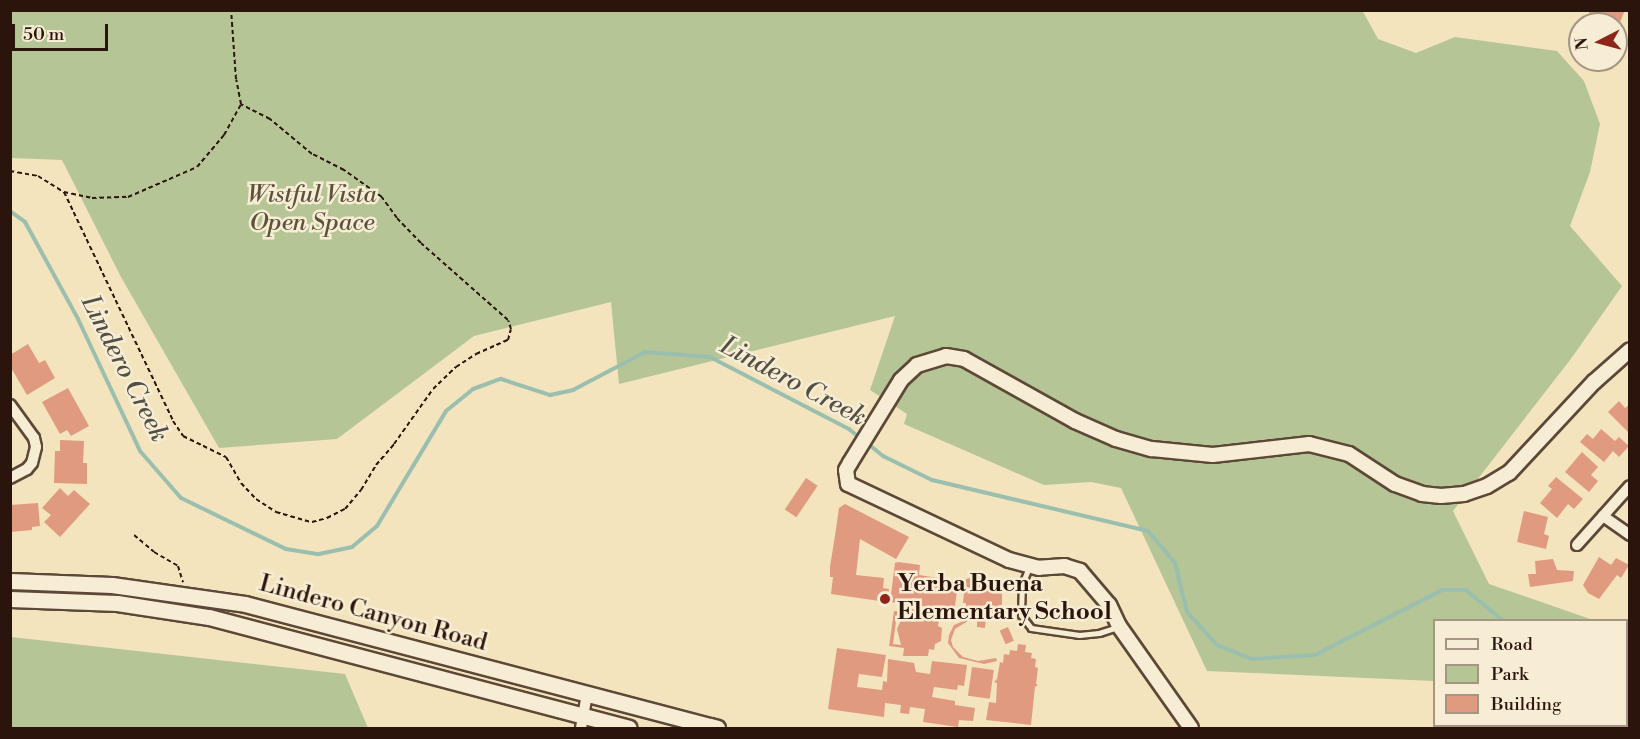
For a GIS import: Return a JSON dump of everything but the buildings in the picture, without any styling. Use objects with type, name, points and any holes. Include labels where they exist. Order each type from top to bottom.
[{"type":"main road","name":"Lindero Canyon Road","points":[[10,581],[112,585],[245,604],[717,729]]},
{"type":"main road","name":"Lindero Canyon Road","points":[[10,599],[117,603],[209,617],[582,723],[629,729]]},
{"type":"street","points":[[1191,729],[1119,626],[1109,605],[1080,571],[1065,566],[1029,567],[1009,560],[852,488],[845,478],[850,463],[901,380],[917,364],[946,356],[964,359],[1075,421],[1116,439],[1152,449],[1213,455],[1309,444],[1348,454],[1395,484],[1422,494],[1441,496],[1464,494],[1487,486],[1509,472],[1594,382],[1629,350]]},
{"type":"street","points":[[10,405],[34,438],[36,447],[32,463],[27,470],[10,478]]},
{"type":"street","points":[[1577,545],[1629,486]]},
{"type":"street","points":[[1603,516],[1629,535]]},
{"type":"street","points":[[582,723],[587,694]]},
{"type":"lane","points":[[1029,567],[1022,584],[1021,615],[1031,628],[1088,635],[1119,626]]},
{"type":"path","points":[[10,171],[38,176],[64,192],[92,198],[128,196],[196,167],[224,135],[241,104],[236,78],[231,10]]},
{"type":"path","points":[[64,192],[173,421],[183,436],[226,457],[241,483],[256,499],[276,512],[312,522],[336,513],[345,508],[361,490],[376,465],[394,444],[433,389],[456,367],[476,354],[508,340],[511,329],[508,320],[421,243],[397,218],[382,197],[344,170],[312,154],[270,119],[241,104]]},
{"type":"path","points":[[134,535],[154,552],[178,566],[183,575],[183,594]]},
{"type":"green space","name":"Wistful Vista Open Space","points":[[1362,10],[1378,39],[1416,53],[1455,37],[1557,51],[1568,63],[1568,72],[1576,72],[1584,81],[1600,124],[1590,172],[1570,226],[1622,286],[1573,356],[1453,511],[1489,584],[1590,619],[1433,619],[1433,681],[1207,671],[1121,488],[1091,482],[1044,485],[904,424],[907,414],[870,390],[895,316],[619,384],[611,302],[474,336],[337,439],[219,448],[121,277],[62,160],[11,158],[11,11]]},
{"type":"green space","points":[[11,637],[345,674],[368,728],[11,728]]},
{"type":"waterway","name":"Lindero Creek","points":[[10,211],[25,222],[78,319],[140,451],[181,498],[286,549],[319,554],[352,547],[377,526],[446,411],[473,389],[501,379],[550,395],[573,390],[645,352],[710,357],[849,429],[861,439]]},
{"type":"waterway","name":"Lindero Creek","points":[[867,443],[883,456],[932,480],[1148,531],[1175,563],[1187,612],[1217,645],[1251,659],[1315,655],[1442,590],[1466,590],[1501,619]]},
{"type":"place","name":"Yerba Buena Elementary School","points":[[885,599]]}]
